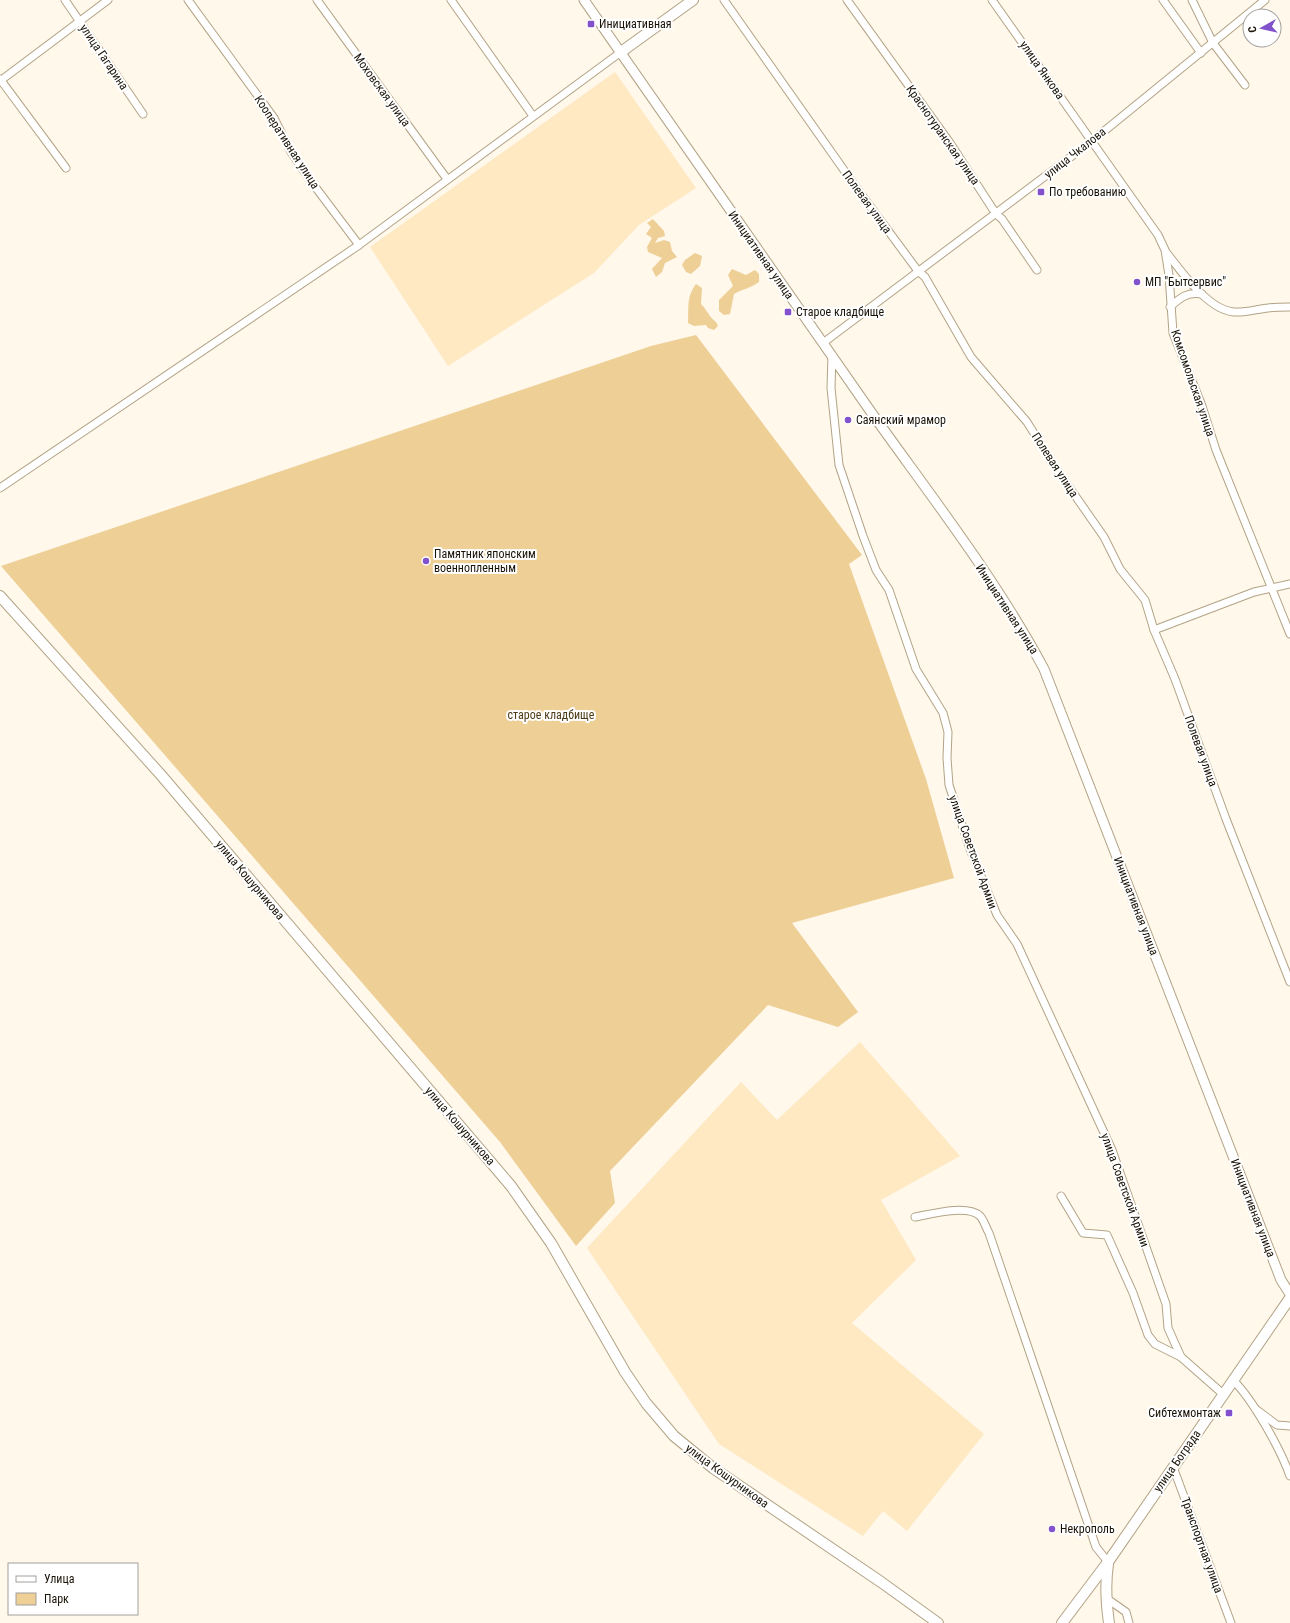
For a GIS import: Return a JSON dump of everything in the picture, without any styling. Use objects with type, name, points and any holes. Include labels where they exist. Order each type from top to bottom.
[{"type":"main road","points":[[621,52],[694,0]]},
{"type":"main road","name":"улица Кошурникова","points":[[0,596],[161,775],[511,1186],[551,1243],[625,1372],[646,1403],[674,1436],[713,1468],[881,1582],[938,1623]]},
{"type":"main road","name":"улица Бограда","points":[[1062,1623],[1108,1562],[1290,1298]]},
{"type":"main road","points":[[1108,1562],[1105,1580],[1109,1623]]},
{"type":"street","name":"улица Гагарина","points":[[65,0],[143,114]]},
{"type":"street","points":[[66,168],[0,80],[108,0]]},
{"type":"street","name":"Кооперативная улица","points":[[188,0],[274,118],[291,152],[359,245]]},
{"type":"street","name":"Моховская улица","points":[[317,0],[447,179]]},
{"type":"street","points":[[451,0],[533,116]]},
{"type":"street","name":"Инициативная улица","points":[[584,0],[967,548],[1028,638],[1044,669],[1278,1273],[1290,1294]]},
{"type":"street","name":"Полевая улица","points":[[724,0],[858,190],[918,271],[925,278],[970,357],[1027,422],[1053,464],[1104,537],[1120,569],[1145,600],[1154,630],[1175,679],[1226,819],[1290,982]]},
{"type":"street","name":"Краснотуранская улица","points":[[847,0],[950,142],[996,214],[1002,219],[1036,270]]},
{"type":"street","name":"улица Янкова","points":[[992,0],[1092,141]]},
{"type":"street","points":[[1163,0],[1201,53]]},
{"type":"street","points":[[1192,0],[1213,43],[1245,85]]},
{"type":"street","name":"улица Чкалова","points":[[823,344],[1092,141],[1265,0]]},
{"type":"street","points":[[0,488],[359,245],[621,52]]},
{"type":"street","name":"Комсомольская улица","points":[[1092,141],[1158,235],[1165,250],[1169,275],[1170,307],[1174,333],[1202,406],[1216,450],[1290,634]]},
{"type":"street","points":[[1165,250],[1202,294],[1222,309],[1233,312],[1290,307]]},
{"type":"street","points":[[1170,307],[1184,296],[1192,293],[1202,294]]},
{"type":"street","name":"улица Советской Армии","points":[[832,355],[831,388],[840,465],[863,536],[876,570],[889,590],[916,669],[943,713],[948,732],[947,758],[949,785],[956,809],[985,888],[997,915],[1017,944],[1112,1150],[1166,1304],[1168,1328],[1181,1356]]},
{"type":"street","points":[[1154,630],[1254,592],[1290,584]]},
{"type":"street","name":"улица Советской Армии","points":[[1061,1196],[1083,1233],[1107,1235],[1120,1268],[1133,1293],[1148,1335],[1155,1344],[1181,1356],[1223,1394]]},
{"type":"street","points":[[915,1217],[962,1210],[972,1211],[980,1216],[989,1233],[1096,1547],[1108,1562]]},
{"type":"street","points":[[1233,1380],[1242,1389],[1255,1408],[1290,1476]]},
{"type":"street","points":[[1255,1408],[1277,1425],[1290,1426]]},
{"type":"street","name":"Транспортная улица","points":[[1173,1467],[1231,1623]]},
{"type":"street","points":[[1106,1598],[1126,1612],[1129,1623]]},
{"type":"shaded area","points":[[615,72],[696,188],[639,225],[594,273],[448,366],[370,247]]},
{"type":"shaded area","points":[[860,1042],[960,1156],[881,1200],[916,1260],[852,1323],[984,1434],[907,1531],[883,1511],[863,1536],[719,1444],[587,1248],[741,1082],[777,1120]]},
{"type":"green space","points":[[653,219],[664,231],[665,236],[658,238],[655,243],[664,240],[670,242],[672,251],[677,257],[665,263],[662,272],[656,277],[652,269],[662,258],[648,252],[647,247],[652,238],[646,234],[651,227],[647,223]]},
{"type":"green space","points":[[695,253],[702,256],[700,266],[691,274],[686,272],[682,265],[685,260]]},
{"type":"green space","points":[[732,269],[746,275],[755,270],[759,274],[759,282],[734,294],[730,314],[724,315],[719,311],[719,300],[733,286],[728,275]]},
{"type":"green space","points":[[696,284],[702,288],[701,304],[718,326],[714,330],[708,328],[706,325],[694,326],[688,323],[689,298]]},
{"type":"green space","name":"старое кладбище","points":[[696,335],[862,555],[849,564],[926,779],[954,878],[792,923],[858,1012],[838,1027],[768,1005],[610,1171],[615,1203],[576,1246],[500,1142],[1,566],[651,346]]},
{"type":"place","name":"Инициативная","points":[[591,24]]},
{"type":"place","name":"По требованию","points":[[1041,192]]},
{"type":"place","name":"МП \"Бытсервис\"","points":[[1137,282]]},
{"type":"place","name":"Старое кладбище","points":[[788,312]]},
{"type":"place","name":"Саянский мрамор","points":[[848,420]]},
{"type":"place","name":"Памятник японским военнопленным","points":[[426,561]]},
{"type":"place","name":"Сибтехмонтаж","points":[[1229,1413]]},
{"type":"place","name":"Некрополь","points":[[1052,1529]]}]
